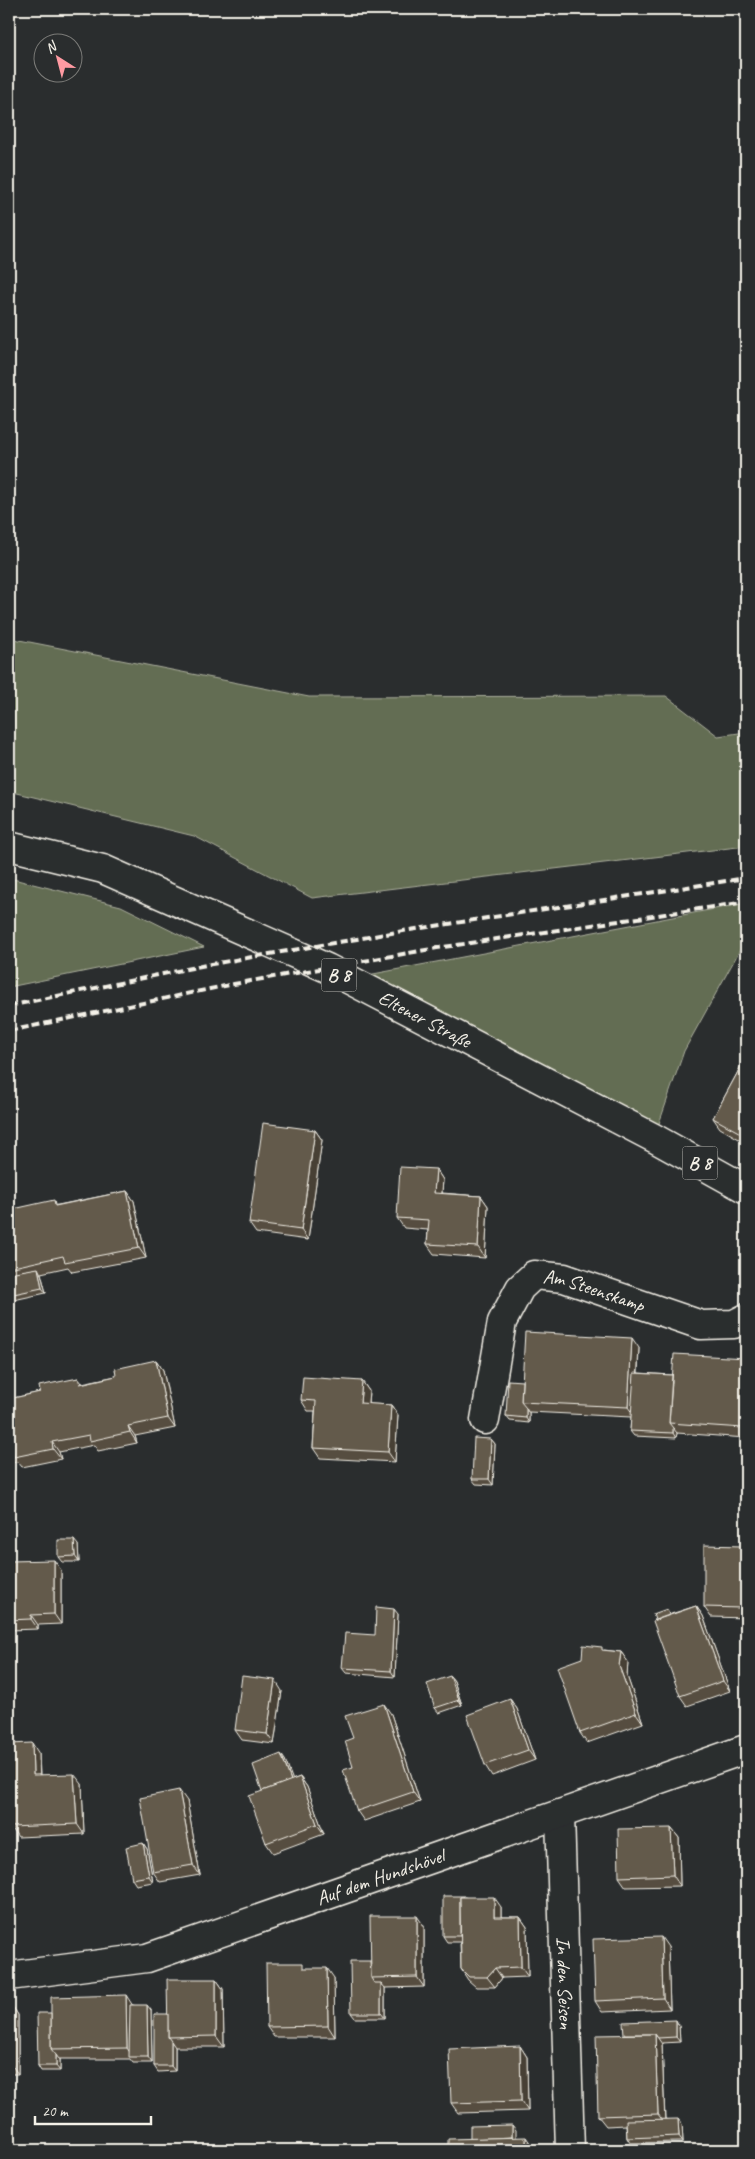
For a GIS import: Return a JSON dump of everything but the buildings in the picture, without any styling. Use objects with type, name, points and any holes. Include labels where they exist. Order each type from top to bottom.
[{"type":"street","name":"Eltener Straße","points":[[9,846],[103,869],[319,965],[654,1138],[746,1189]]},
{"type":"street","name":"Am Steenskamp","points":[[485,1420],[502,1322],[520,1288],[534,1275],[564,1278],[701,1325],[734,1324],[746,1318]]},
{"type":"street","name":"Auf dem Hundshövel","points":[[9,1976],[147,1958],[746,1750]]},
{"type":"street","name":"In den Seisen","points":[[560,1814],[570,2150]]},
{"type":"green space","points":[[9,638],[309,697],[666,696],[718,736],[746,732],[746,846],[312,898],[194,836],[9,791]]},
{"type":"green space","points":[[9,878],[121,906],[204,947],[9,987]]},
{"type":"green space","points":[[746,903],[746,939],[684,1051],[654,1138],[347,979]]},
{"type":"railway","points":[[9,1006],[206,965],[403,931],[746,878]]},
{"type":"railway","points":[[9,1031],[234,984],[437,948],[746,902]]}]
